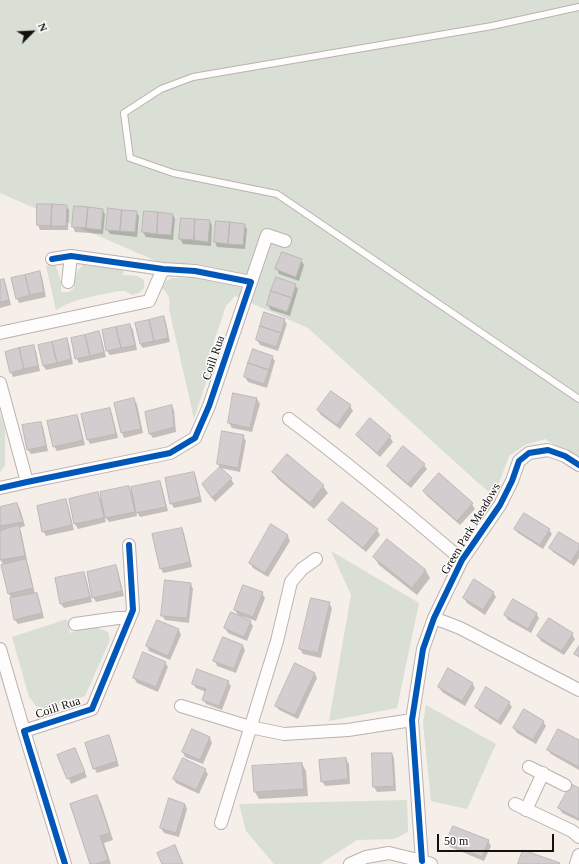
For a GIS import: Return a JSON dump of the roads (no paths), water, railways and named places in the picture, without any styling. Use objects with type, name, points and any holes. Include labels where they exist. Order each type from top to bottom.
[{"type":"street","name":"Coill Rua","points":[[0,488],[170,453],[195,438],[209,406],[267,235],[285,241]]},
{"type":"street","points":[[52,259],[71,256],[163,269],[195,271],[251,282]]},
{"type":"street","points":[[68,282],[71,256]]},
{"type":"street","points":[[0,333],[149,301],[163,269]]},
{"type":"street","points":[[0,383],[27,482]]},
{"type":"street","name":"Green Park Meadows","points":[[289,419],[373,484],[462,560]]},
{"type":"street","name":"Green Park Meadows","points":[[350,864],[366,857],[389,853],[427,862],[412,720],[423,649],[434,618],[462,560],[500,505],[512,481],[519,461],[529,453],[548,450],[565,456],[579,466]]},
{"type":"street","name":"Coill Rua","points":[[24,731],[92,708],[133,610],[129,545]]},
{"type":"street","points":[[221,823],[277,641],[290,582],[302,569],[316,559]]},
{"type":"street","points":[[75,624],[118,618],[129,618]]},
{"type":"street","points":[[434,618],[460,628],[579,690]]},
{"type":"street","name":"Coill Rua","points":[[0,649],[66,864]]},
{"type":"street","points":[[181,706],[250,727],[284,734],[348,730],[412,720]]},
{"type":"street","points":[[529,767],[565,785]]},
{"type":"street","points":[[526,810],[543,773]]},
{"type":"street","points":[[515,804],[572,830],[579,837]]},
{"type":"street","points":[[576,864],[579,855]]},
{"type":"lane","points":[[579,8],[492,26],[193,77],[161,89],[124,113],[130,158],[173,173],[277,194],[579,399]]}]
